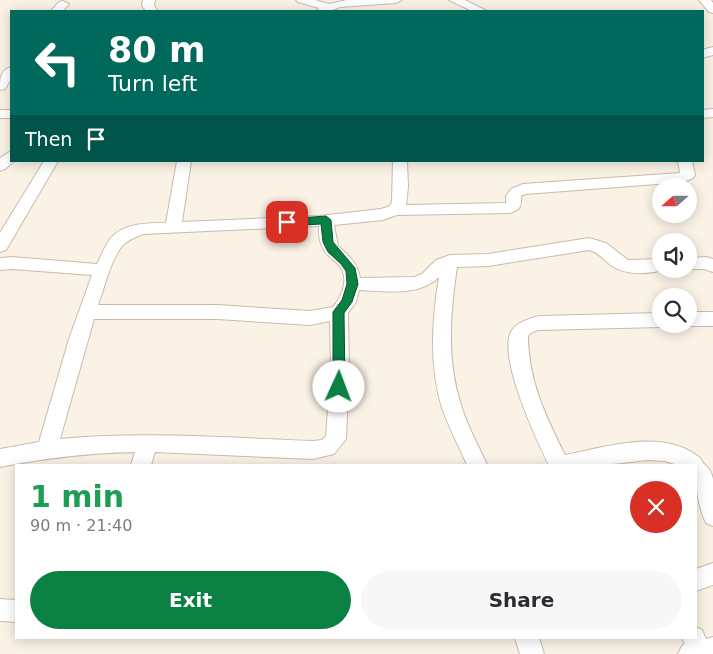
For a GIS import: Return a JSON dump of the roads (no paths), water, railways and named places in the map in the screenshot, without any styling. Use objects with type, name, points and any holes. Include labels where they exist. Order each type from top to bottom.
[{"type":"street","points":[[302,0],[325,9],[338,4],[396,0]]},
{"type":"street","points":[[455,0],[479,10]]},
{"type":"street","points":[[705,0],[713,10]]},
{"type":"street","points":[[0,86],[10,72]]},
{"type":"street","points":[[0,166],[10,157]]},
{"type":"street","points":[[0,246],[50,162]]},
{"type":"street","points":[[173,227],[184,162]]},
{"type":"street","points":[[396,210],[400,202],[400,162]]},
{"type":"street","points":[[47,449],[78,339],[102,270],[116,243],[124,236],[142,230],[173,227],[371,217],[396,210],[502,210],[514,205],[513,196],[516,192],[523,189],[684,177],[688,175],[685,162]]},
{"type":"street","points":[[88,312],[207,312],[310,318],[339,312],[347,302],[353,284],[351,270],[345,261],[331,249],[328,242],[326,220]]},
{"type":"street","points":[[353,284],[400,285],[417,283],[428,278],[442,264],[450,261],[488,260],[590,244],[598,245],[605,249],[620,264],[630,266],[652,265]]},
{"type":"street","points":[[450,261],[441,316],[442,364],[450,403],[477,464]]},
{"type":"street","points":[[0,264],[12,263],[102,270]]},
{"type":"street","points":[[697,264],[706,263],[713,266]]},
{"type":"street","points":[[0,458],[47,449],[100,444],[148,443],[313,450],[327,448],[336,439],[340,369],[339,312]]},
{"type":"street","points":[[697,320],[713,319]]},
{"type":"street","points":[[559,464],[538,422],[527,388],[518,349],[519,334],[526,327],[539,323],[652,320]]},
{"type":"street","points":[[141,464],[148,443]]},
{"type":"street","points":[[571,464],[617,460],[660,451],[684,457],[693,464]]},
{"type":"street","points":[[701,470],[713,516]]},
{"type":"street","points":[[697,580],[713,574]]},
{"type":"street","points":[[0,610],[15,611]]},
{"type":"street","points":[[527,639],[532,654]]}]
